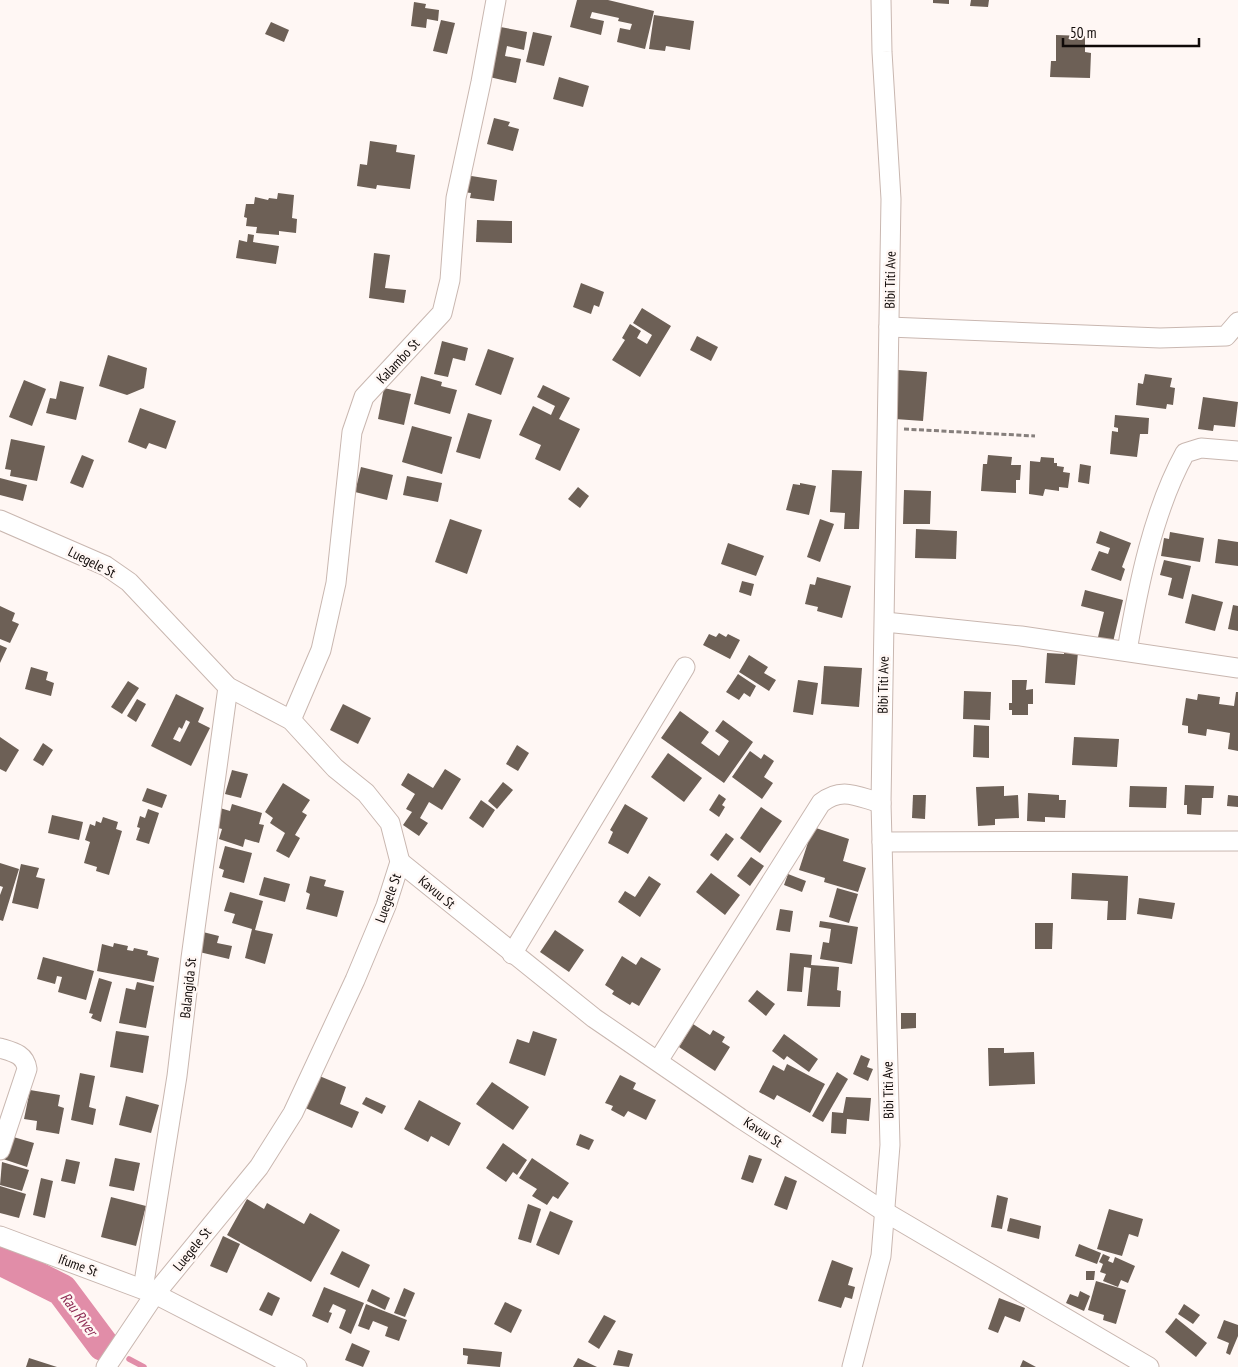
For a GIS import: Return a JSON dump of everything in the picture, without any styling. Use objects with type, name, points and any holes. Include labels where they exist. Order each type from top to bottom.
[{"type":"street","name":"Kalambo St","points":[[291,720],[320,650],[336,583],[352,432],[364,397],[442,313],[448,296],[456,198],[481,82],[496,0]]},
{"type":"street","name":"Bibi Titi Ave","points":[[852,1367],[881,1256],[890,1145],[881,803],[891,199],[882,52],[881,0]]},
{"type":"street","points":[[889,327],[1160,338],[1226,336],[1238,322]]},
{"type":"street","points":[[1127,651],[1135,605],[1148,554],[1162,504],[1176,469],[1185,453],[1200,448],[1238,450]]},
{"type":"street","name":"Luegele St","points":[[0,520],[106,566],[129,582],[228,687],[291,720],[334,768],[366,793],[390,823],[400,862],[386,906],[355,980],[293,1113],[259,1166],[149,1291],[106,1367]]},
{"type":"street","points":[[885,622],[1021,636],[1238,668]]},
{"type":"street","points":[[512,954],[685,667]]},
{"type":"street","name":"Balangida St","points":[[149,1291],[191,958],[228,687]]},
{"type":"street","points":[[658,1061],[821,803],[833,794],[844,793],[881,803]]},
{"type":"street","points":[[882,842],[1238,841]]},
{"type":"street","name":"Kavuu St","points":[[400,862],[512,954],[594,1018],[885,1212],[1149,1367]]},
{"type":"street","points":[[0,1048],[20,1055],[26,1060],[27,1069],[0,1150]]},
{"type":"street","name":"Ifume St","points":[[0,1236],[149,1291],[297,1367]]},
{"type":"path","points":[[886,429],[1035,436]]},
{"type":"building","points":[[577,0],[608,0],[654,11],[645,49],[617,42],[620,28],[630,30],[632,24],[618,21],[619,18],[592,12],[590,18],[604,21],[601,35],[570,27]]},
{"type":"building","points":[[933,0],[949,0],[949,4],[933,3]]},
{"type":"building","points":[[971,0],[989,0],[988,7],[970,6]]},
{"type":"building","points":[[414,2],[426,4],[425,8],[439,10],[438,21],[427,19],[426,28],[411,26]]},
{"type":"building","points":[[654,15],[694,21],[690,50],[666,46],[665,51],[649,49]]},
{"type":"building","points":[[441,20],[455,23],[447,54],[433,51]]},
{"type":"building","points":[[271,22],[289,30],[284,42],[265,34]]},
{"type":"building","points":[[495,26],[527,32],[524,50],[507,46],[505,56],[521,59],[516,83],[485,76]]},
{"type":"building","points":[[533,32],[552,36],[544,66],[526,62]]},
{"type":"building","points":[[1056,35],[1085,36],[1085,52],[1091,53],[1090,78],[1050,77],[1051,61],[1056,61]]},
{"type":"building","points":[[559,77],[589,86],[583,107],[553,99]]},
{"type":"building","points":[[494,118],[510,122],[508,126],[519,129],[513,151],[487,144]]},
{"type":"building","points":[[370,141],[397,145],[396,152],[415,155],[410,189],[377,185],[376,189],[357,186],[360,164],[367,165]]},
{"type":"building","points":[[465,175],[497,180],[494,201],[470,198],[471,193],[463,192]]},
{"type":"building","points":[[278,193],[294,195],[292,218],[297,219],[296,233],[279,231],[279,235],[256,233],[257,227],[246,226],[247,218],[244,217],[246,204],[254,204],[255,197],[268,200],[269,198],[277,199]]},
{"type":"building","points":[[477,220],[512,221],[512,243],[476,242]]},
{"type":"building","points":[[248,234],[254,235],[253,242],[279,246],[276,264],[236,258],[239,240],[247,242]]},
{"type":"building","points":[[374,253],[390,255],[385,288],[406,290],[404,303],[369,298]]},
{"type":"building","points":[[581,283],[604,292],[599,307],[594,305],[591,314],[573,307]]},
{"type":"building","points":[[642,308],[671,326],[640,377],[612,360],[625,340],[622,338],[630,324],[641,331],[637,338],[647,344],[652,335],[633,323]]},
{"type":"building","points":[[697,336],[718,347],[711,361],[690,350]]},
{"type":"building","points":[[442,341],[468,348],[465,361],[453,358],[448,377],[434,374]]},
{"type":"building","points":[[488,349],[514,358],[501,395],[475,385]]},
{"type":"building","points":[[108,355],[147,368],[144,388],[127,395],[99,386]]},
{"type":"building","points":[[898,370],[927,372],[923,421],[895,419]]},
{"type":"building","points":[[1145,374],[1172,378],[1170,387],[1175,388],[1173,405],[1167,404],[1166,409],[1136,405],[1138,383],[1143,384]]},
{"type":"building","points":[[421,376],[442,382],[441,386],[457,390],[450,414],[414,404]]},
{"type":"building","points":[[24,380],[46,389],[32,426],[9,417]]},
{"type":"building","points":[[60,381],[84,387],[76,420],[46,413],[50,398],[56,399]]},
{"type":"building","points":[[543,385],[570,398],[559,419],[580,429],[560,471],[535,459],[541,445],[519,435],[533,406],[551,415],[555,406],[537,397]]},
{"type":"building","points":[[384,388],[411,394],[404,425],[378,419]]},
{"type":"building","points":[[1203,397],[1238,402],[1235,427],[1214,425],[1213,431],[1198,429]]},
{"type":"building","points":[[140,408],[176,421],[166,449],[149,443],[146,449],[128,442]]},
{"type":"building","points":[[468,413],[492,420],[480,459],[456,452]]},
{"type":"building","points":[[1115,415],[1149,418],[1148,434],[1140,434],[1137,457],[1110,454],[1112,431],[1118,432],[1118,428],[1114,427]]},
{"type":"building","points":[[412,426],[452,437],[442,474],[402,462]]},
{"type":"building","points":[[11,439],[45,446],[37,481],[10,476],[11,470],[5,469]]},
{"type":"building","points":[[82,455],[94,460],[83,488],[70,483]]},
{"type":"building","points":[[988,455],[1012,457],[1011,465],[1021,465],[1020,480],[1016,480],[1016,493],[981,491],[983,464],[987,464]]},
{"type":"building","points":[[1041,457],[1054,458],[1054,463],[1057,463],[1057,466],[1064,467],[1063,472],[1070,473],[1068,488],[1059,487],[1059,491],[1045,489],[1043,496],[1029,494],[1030,461],[1040,462]]},
{"type":"building","points":[[1080,464],[1091,466],[1089,484],[1078,482]]},
{"type":"building","points":[[361,467],[393,475],[387,500],[355,492]]},
{"type":"building","points":[[832,470],[862,471],[859,529],[844,529],[845,513],[830,512]]},
{"type":"building","points":[[407,476],[442,483],[438,502],[403,495]]},
{"type":"building","points":[[0,478],[27,485],[23,501],[0,495]]},
{"type":"building","points":[[800,483],[816,486],[809,515],[786,510],[793,484],[800,485]]},
{"type":"building","points":[[578,487],[589,496],[580,508],[568,499]]},
{"type":"building","points":[[904,490],[931,491],[930,524],[903,524]]},
{"type":"building","points":[[450,519],[482,530],[467,574],[435,562]]},
{"type":"building","points":[[820,519],[834,524],[820,562],[807,557]]},
{"type":"building","points":[[916,529],[957,531],[956,559],[915,558]]},
{"type":"building","points":[[1100,531],[1131,543],[1122,567],[1125,569],[1121,581],[1091,570],[1099,551],[1108,554],[1110,548],[1096,543]]},
{"type":"building","points":[[1170,532],[1204,538],[1200,562],[1161,556],[1164,538],[1169,539]]},
{"type":"building","points":[[1218,539],[1238,542],[1238,566],[1215,563]]},
{"type":"building","points":[[728,543],[764,556],[756,576],[721,564]]},
{"type":"building","points":[[1164,560],[1191,566],[1183,599],[1168,595],[1172,578],[1160,575]]},
{"type":"building","points":[[817,577],[851,586],[842,618],[817,611],[818,607],[805,604],[810,584],[815,585]]},
{"type":"building","points":[[742,581],[754,584],[751,596],[739,592]]},
{"type":"building","points":[[1085,590],[1123,600],[1113,642],[1098,637],[1104,612],[1081,606]]},
{"type":"building","points":[[1192,594],[1223,602],[1215,631],[1185,623]]},
{"type":"building","points":[[1233,605],[1238,606],[1238,631],[1228,629]]},
{"type":"building","points":[[0,606],[15,613],[12,621],[19,624],[10,643],[0,639]]},
{"type":"building","points":[[719,633],[726,637],[728,634],[740,640],[730,659],[703,645],[709,634],[716,637]]},
{"type":"building","points":[[0,645],[7,648],[0,663]]},
{"type":"building","points":[[1064,652],[1078,652],[1075,685],[1045,683],[1047,653],[1064,654]]},
{"type":"building","points":[[749,655],[768,667],[764,673],[776,680],[769,691],[739,672]]},
{"type":"building","points":[[824,666],[862,668],[859,707],[821,704]]},
{"type":"building","points":[[31,667],[48,672],[46,680],[54,683],[51,696],[25,689]]},
{"type":"building","points":[[738,674],[756,686],[750,697],[744,693],[739,700],[726,692]]},
{"type":"building","points":[[798,680],[818,683],[813,715],[793,712]]},
{"type":"building","points":[[1012,680],[1027,680],[1026,690],[1033,689],[1033,704],[1028,704],[1028,715],[1012,715],[1012,710],[1009,710],[1009,703],[1012,703]]},
{"type":"building","points":[[128,681],[139,688],[122,714],[111,707]]},
{"type":"building","points":[[964,691],[991,692],[990,720],[963,719]]},
{"type":"building","points":[[1236,692],[1238,692],[1238,751],[1228,749],[1230,733],[1207,729],[1206,736],[1188,733],[1188,726],[1182,725],[1186,698],[1197,700],[1198,694],[1220,697],[1219,704],[1234,706]]},
{"type":"building","points":[[176,694],[204,708],[198,722],[210,728],[191,766],[151,746]],"holes":[[[186,720],[190,722],[180,742],[173,739],[179,727],[182,729]]]},
{"type":"building","points":[[137,699],[146,704],[136,722],[127,716]]},
{"type":"building","points":[[343,704],[371,718],[358,744],[330,730]]},
{"type":"building","points":[[680,711],[709,732],[701,743],[719,756],[729,741],[715,731],[723,720],[753,742],[724,783],[661,738]]},
{"type":"building","points":[[974,725],[989,726],[989,758],[973,757]]},
{"type":"building","points":[[0,737],[19,750],[6,772],[0,769]]},
{"type":"building","points":[[1074,737],[1119,739],[1117,767],[1072,765]]},
{"type":"building","points":[[43,743],[53,750],[43,766],[33,760]]},
{"type":"building","points":[[517,745],[529,753],[518,771],[506,764]]},
{"type":"building","points":[[750,751],[761,759],[764,754],[774,761],[764,777],[773,783],[762,799],[732,777]]},
{"type":"building","points":[[668,753],[702,778],[684,802],[651,777]]},
{"type":"building","points":[[445,769],[461,779],[442,810],[429,802],[420,818],[428,823],[419,836],[403,825],[412,812],[406,809],[415,794],[401,785],[408,773],[433,788]]},
{"type":"building","points":[[232,770],[248,774],[241,798],[225,794]]},
{"type":"building","points":[[503,782],[513,790],[497,809],[488,801]]},
{"type":"building","points":[[283,783],[310,800],[302,812],[307,815],[295,835],[300,838],[289,858],[276,851],[285,833],[270,823],[273,818],[265,812]]},
{"type":"building","points":[[1185,785],[1214,786],[1213,798],[1202,798],[1201,815],[1187,814],[1187,805],[1184,805]]},
{"type":"building","points":[[1004,786],[1004,796],[1018,795],[1019,818],[995,819],[995,825],[978,826],[976,787]]},
{"type":"building","points":[[1130,786],[1167,787],[1166,808],[1129,807]]},
{"type":"building","points":[[147,788],[167,795],[162,808],[142,801]]},
{"type":"building","points":[[1028,793],[1059,795],[1059,800],[1066,800],[1065,818],[1045,817],[1045,822],[1027,821]]},
{"type":"building","points":[[719,794],[726,799],[722,805],[725,807],[719,817],[709,810]]},
{"type":"building","points":[[913,795],[926,795],[925,819],[912,818]]},
{"type":"building","points":[[1228,795],[1238,796],[1238,807],[1227,806]]},
{"type":"building","points":[[481,800],[495,810],[483,828],[469,818]]},
{"type":"building","points":[[232,804],[262,813],[259,824],[264,825],[259,843],[245,839],[243,847],[219,839],[222,829],[215,827],[220,808],[230,811]]},
{"type":"building","points":[[625,804],[648,818],[628,854],[608,843],[613,832],[610,830]]},
{"type":"building","points":[[761,807],[782,821],[760,853],[740,838]]},
{"type":"building","points":[[148,809],[159,813],[149,844],[136,840],[140,828],[137,827],[140,816],[145,818]]},
{"type":"building","points":[[52,815],[83,822],[79,840],[48,833]]},
{"type":"building","points":[[103,817],[118,822],[116,829],[122,831],[109,875],[96,871],[97,867],[84,863],[90,842],[85,840],[90,824],[95,826],[96,821],[101,823]]},
{"type":"building","points":[[813,827],[849,839],[843,861],[866,868],[858,892],[824,882],[825,878],[799,870]]},
{"type":"building","points":[[726,833],[734,839],[718,861],[710,855]]},
{"type":"building","points":[[225,846],[252,853],[244,883],[222,877],[224,870],[219,868]]},
{"type":"building","points":[[751,857],[764,866],[750,886],[737,876]]},
{"type":"building","points":[[0,863],[19,869],[3,921],[0,920],[0,895],[3,887],[0,886]]},
{"type":"building","points":[[21,864],[39,868],[36,877],[45,879],[38,909],[12,903]]},
{"type":"building","points":[[711,873],[740,895],[725,915],[696,892]]},
{"type":"building","points":[[1072,873],[1128,876],[1126,920],[1107,920],[1108,901],[1071,899]]},
{"type":"building","points":[[788,874],[806,881],[802,892],[784,885]]},
{"type":"building","points":[[310,876],[326,880],[324,886],[344,891],[337,917],[306,909],[310,894],[306,892]]},
{"type":"building","points":[[649,876],[661,884],[640,917],[618,902],[625,891],[635,897]]},
{"type":"building","points":[[264,877],[290,884],[285,902],[259,895]]},
{"type":"building","points":[[837,888],[858,894],[849,923],[829,917]]},
{"type":"building","points":[[230,892],[263,901],[255,930],[273,934],[265,964],[245,958],[252,929],[232,923],[235,914],[224,911]]},
{"type":"building","points":[[1139,898],[1175,903],[1172,919],[1137,914]]},
{"type":"building","points":[[780,909],[793,911],[790,932],[776,930]]},
{"type":"building","points":[[820,921],[858,927],[852,964],[820,959],[823,942],[829,943],[831,929],[819,927]]},
{"type":"building","points":[[1035,923],[1053,923],[1052,949],[1035,949]]},
{"type":"building","points":[[555,930],[584,950],[569,972],[540,952]]},
{"type":"building","points":[[199,931],[219,936],[217,943],[232,946],[229,959],[195,951]]},
{"type":"building","points":[[114,943],[128,946],[127,950],[133,951],[134,948],[148,951],[147,955],[159,958],[154,982],[97,971],[102,944],[113,947]]},
{"type":"building","points":[[790,953],[812,955],[811,965],[839,967],[837,990],[841,991],[840,1007],[807,1006],[811,968],[804,967],[802,992],[787,991]]},
{"type":"building","points":[[622,956],[636,965],[641,957],[661,969],[639,1006],[632,1002],[630,1005],[612,994],[614,991],[605,985]]},
{"type":"building","points":[[43,957],[94,971],[86,1000],[58,992],[62,977],[57,976],[55,984],[37,979]]},
{"type":"building","points":[[99,978],[112,982],[101,1022],[91,1018],[93,1014],[89,1013]]},
{"type":"building","points":[[137,982],[154,986],[146,1028],[119,1023],[126,988],[135,990]]},
{"type":"building","points":[[757,990],[775,1004],[766,1016],[748,1001]]},
{"type":"building","points":[[901,1013],[916,1013],[916,1028],[901,1029]]},
{"type":"building","points":[[693,1024],[710,1035],[713,1030],[725,1037],[722,1042],[730,1047],[715,1071],[679,1047]]},
{"type":"building","points":[[116,1031],[149,1036],[143,1073],[110,1067]]},
{"type":"building","points":[[533,1031],[557,1039],[545,1076],[509,1063],[517,1039],[529,1043]]},
{"type":"building","points":[[784,1034],[818,1059],[809,1072],[787,1056],[784,1060],[772,1051]]},
{"type":"building","points":[[988,1048],[1004,1048],[1004,1053],[1034,1052],[1035,1084],[989,1086]]},
{"type":"building","points":[[861,1055],[870,1059],[867,1067],[873,1069],[868,1081],[853,1074]]},
{"type":"building","points":[[787,1064],[825,1084],[810,1113],[777,1095],[774,1100],[759,1092],[773,1065],[784,1071]]},
{"type":"building","points":[[837,1072],[848,1079],[823,1122],[812,1116]]},
{"type":"building","points":[[80,1073],[95,1076],[89,1107],[96,1109],[93,1125],[71,1120]]},
{"type":"building","points":[[317,1075],[346,1087],[340,1104],[359,1112],[352,1128],[303,1107]]},
{"type":"building","points":[[620,1075],[636,1083],[633,1089],[656,1100],[646,1120],[628,1111],[624,1117],[611,1110],[613,1106],[605,1103]]},
{"type":"building","points":[[492,1082],[529,1107],[513,1130],[476,1104]]},
{"type":"building","points":[[30,1090],[60,1095],[58,1106],[64,1108],[59,1134],[36,1130],[37,1121],[24,1119]]},
{"type":"building","points":[[126,1096],[159,1105],[151,1133],[119,1125]]},
{"type":"building","points":[[366,1097],[386,1106],[382,1114],[362,1104]]},
{"type":"building","points":[[846,1097],[871,1098],[869,1121],[847,1119],[846,1134],[831,1133],[832,1112],[843,1113]]},
{"type":"building","points":[[419,1100],[461,1123],[449,1146],[431,1136],[428,1142],[404,1129]]},
{"type":"building","points":[[580,1134],[594,1140],[589,1150],[576,1145]]},
{"type":"building","points":[[10,1136],[34,1143],[27,1167],[3,1159]]},
{"type":"building","points":[[503,1143],[527,1160],[517,1175],[513,1172],[506,1182],[486,1168]]},
{"type":"building","points":[[749,1155],[762,1159],[753,1183],[741,1179]]},
{"type":"building","points":[[115,1158],[140,1163],[134,1191],[109,1186]]},
{"type":"building","points":[[532,1158],[569,1183],[558,1199],[553,1196],[547,1205],[532,1196],[537,1189],[519,1178]]},
{"type":"building","points":[[66,1159],[80,1162],[75,1184],[61,1181]]},
{"type":"building","points":[[2,1162],[29,1170],[22,1191],[0,1185]]},
{"type":"building","points":[[785,1176],[797,1181],[787,1210],[774,1205]]},
{"type":"building","points":[[41,1178],[53,1181],[45,1218],[33,1215]]},
{"type":"building","points":[[0,1186],[26,1194],[19,1218],[0,1213]]},
{"type":"building","points":[[997,1195],[1008,1198],[1002,1229],[991,1227]]},
{"type":"building","points":[[111,1197],[146,1206],[136,1246],[101,1237]]},
{"type":"building","points":[[247,1199],[264,1209],[267,1203],[304,1224],[310,1213],[340,1230],[311,1282],[227,1235]]},
{"type":"building","points":[[528,1204],[541,1209],[531,1243],[518,1239]]},
{"type":"building","points":[[1109,1209],[1143,1219],[1138,1237],[1129,1234],[1122,1256],[1097,1249]]},
{"type":"building","points":[[550,1211],[573,1221],[559,1255],[536,1245]]},
{"type":"building","points":[[1010,1218],[1041,1226],[1039,1239],[1007,1231]]},
{"type":"building","points":[[223,1236],[240,1244],[227,1273],[210,1266]]},
{"type":"building","points":[[1079,1244],[1101,1253],[1097,1264],[1075,1256]]},
{"type":"building","points":[[342,1251],[370,1265],[359,1288],[330,1274]]},
{"type":"building","points":[[1103,1254],[1110,1257],[1108,1261],[1113,1263],[1115,1257],[1135,1266],[1128,1283],[1121,1280],[1118,1287],[1103,1281],[1106,1274],[1100,1272],[1103,1264],[1099,1262]]},
{"type":"building","points":[[832,1260],[853,1268],[848,1285],[855,1287],[852,1299],[845,1297],[841,1308],[818,1301]]},
{"type":"building","points":[[1086,1271],[1095,1271],[1094,1280],[1086,1280]]},
{"type":"building","points":[[1096,1281],[1126,1290],[1116,1324],[1103,1320],[1104,1315],[1088,1310]]},
{"type":"building","points":[[324,1287],[364,1303],[351,1334],[339,1328],[346,1310],[333,1304],[329,1312],[332,1313],[328,1323],[312,1316]]},
{"type":"building","points":[[404,1288],[415,1293],[405,1317],[394,1313]]},
{"type":"building","points":[[372,1289],[390,1298],[385,1310],[367,1301]]},
{"type":"building","points":[[1080,1291],[1090,1296],[1084,1311],[1066,1303],[1070,1294],[1078,1297]]},
{"type":"building","points":[[268,1292],[280,1298],[272,1316],[259,1310]]},
{"type":"building","points":[[999,1298],[1025,1308],[1020,1322],[1005,1316],[998,1333],[988,1329]]},
{"type":"building","points":[[505,1302],[522,1310],[511,1333],[494,1324]]},
{"type":"building","points":[[366,1304],[407,1320],[399,1341],[385,1336],[388,1327],[373,1321],[369,1330],[358,1326]]},
{"type":"building","points":[[1184,1304],[1200,1315],[1193,1324],[1178,1314]]},
{"type":"building","points":[[604,1315],[616,1321],[599,1349],[588,1342]]},
{"type":"building","points":[[1176,1318],[1207,1343],[1196,1357],[1165,1332]]},
{"type":"building","points":[[1224,1320],[1238,1325],[1238,1336],[1230,1355],[1226,1353],[1229,1343],[1217,1338]]},
{"type":"building","points":[[352,1343],[370,1351],[363,1367],[345,1360]]},
{"type":"building","points":[[463,1348],[502,1352],[500,1367],[467,1364],[468,1356],[463,1355]]},
{"type":"building","points":[[618,1350],[633,1354],[629,1367],[613,1365]]},
{"type":"building","points":[[29,1358],[57,1367],[26,1367]]},
{"type":"building","points":[[578,1358],[597,1367],[573,1367]]},
{"type":"building","points":[[1023,1360],[1036,1367],[1020,1367]]},
{"type":"waterway","name":"Rau River","points":[[0,1259],[62,1290],[103,1345]]},
{"type":"waterway","points":[[129,1359],[144,1367]]}]
